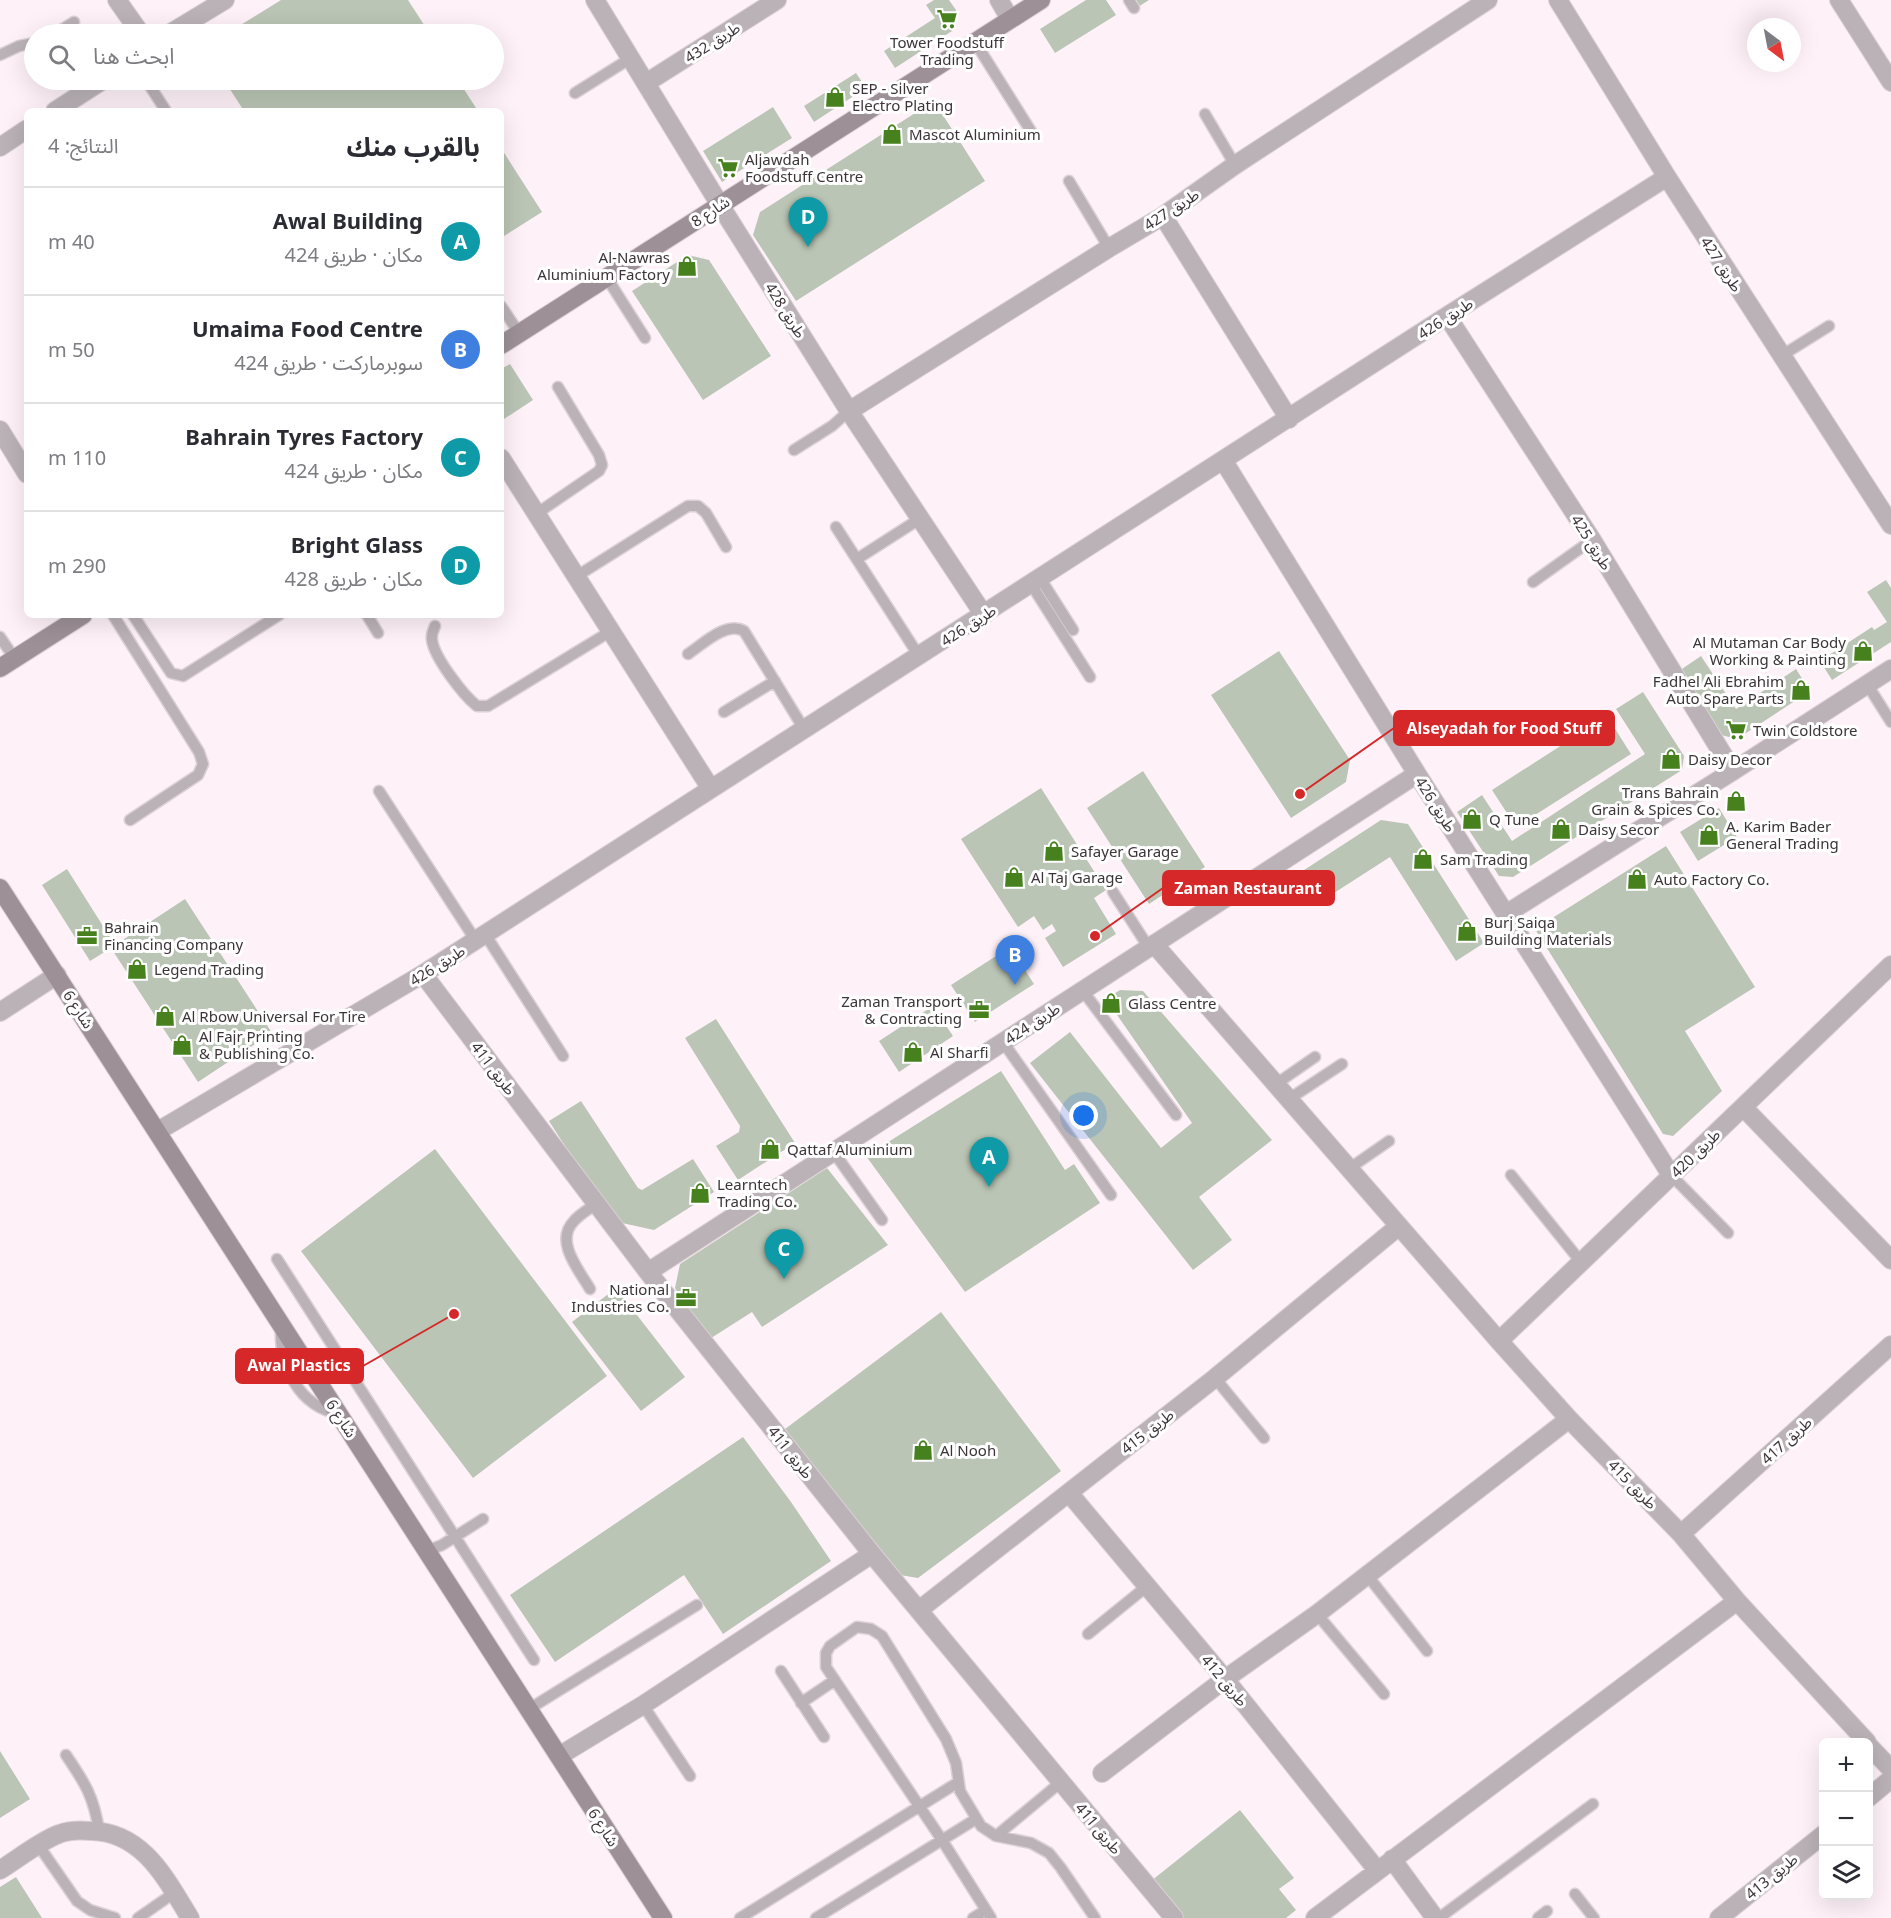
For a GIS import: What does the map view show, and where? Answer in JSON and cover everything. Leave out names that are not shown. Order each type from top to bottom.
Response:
[{"type":"street","points":[[117,0],[134,24]]},
{"type":"street","points":[[185,24],[225,0]]},
{"type":"street","name":"طريق 428","points":[[595,0],[849,411],[984,615]]},
{"type":"street","name":"طريق 432","points":[[646,83],[777,0]]},
{"type":"street","points":[[999,0],[1010,19]]},
{"type":"street","name":"شارع 8","points":[[504,343],[1041,0]]},
{"type":"street","name":"طريق 427","points":[[849,411],[1108,248],[1163,216],[1235,165],[1488,0]]},
{"type":"street","name":"طريق 427","points":[[1558,0],[1667,177],[1891,525]]},
{"type":"street","points":[[1839,0],[1891,82]]},
{"type":"street","points":[[60,108],[88,90]]},
{"type":"street","points":[[0,147],[24,131]]},
{"type":"street","name":"طريق 426","points":[[158,1131],[423,974],[1667,177]]},
{"type":"street","points":[[1163,216],[1289,419]]},
{"type":"street","name":"طريق 425","points":[[1447,316],[1592,540],[1733,771]]},
{"type":"street","points":[[0,430],[24,469]]},
{"type":"street","name":"طريق 426","points":[[1223,460],[1417,774],[1671,1175]]},
{"type":"street","points":[[504,463],[711,789]]},
{"type":"street","points":[[7,664],[78,618]]},
{"type":"street","points":[[1506,914],[1891,669]]},
{"type":"street","name":"طريق 424","points":[[648,1272],[1417,774]]},
{"type":"street","name":"شارع 6","points":[[0,888],[428,1551],[660,1917]]},
{"type":"street","name":"طريق 415","points":[[1152,946],[1350,1168],[1498,1341],[1569,1419],[1681,1534],[1737,1601],[1863,1738]]},
{"type":"street","name":"طريق 411","points":[[423,974],[648,1272],[872,1554],[1174,1918]]},
{"type":"street","points":[[0,1012],[57,975]]},
{"type":"street","name":"طريق 420","points":[[1498,1341],[1743,1107],[1887,977]]},
{"type":"street","points":[[1743,1107],[1891,1260]]},
{"type":"street","name":"طريق 415","points":[[919,1610],[1215,1378],[1399,1226]]},
{"type":"street","name":"طريق 417","points":[[1681,1534],[1891,1345]]},
{"type":"street","points":[[1102,1773],[1225,1679],[1317,1614],[1569,1419]]},
{"type":"street","name":"طريق 412","points":[[1069,1493],[1225,1679],[1377,1870]]},
{"type":"street","points":[[559,1756],[642,1705],[872,1554]]},
{"type":"street","points":[[1315,1918],[1737,1601]]},
{"type":"street","name":"طريق 415","points":[[1873,1749],[1891,1769]]},
{"type":"street","points":[[1873,1794],[1891,1779]]},
{"type":"street","points":[[0,1870],[60,1834],[99,1831],[124,1838],[135,1845],[159,1869],[190,1918]]},
{"type":"street","name":"طريق 413","points":[[1719,1918],[1819,1838]]},
{"type":"street","points":[[1392,1858],[1437,1918]]},
{"type":"lane","points":[[975,42],[1034,136]]},
{"type":"lane","points":[[0,55],[24,45]]},
{"type":"lane","points":[[574,93],[631,58]]},
{"type":"lane","points":[[152,90],[164,108]]},
{"type":"lane","points":[[1205,114],[1235,165]]},
{"type":"lane","points":[[1069,181],[1108,248]]},
{"type":"lane","points":[[607,278],[645,338]]},
{"type":"lane","points":[[504,310],[519,333]]},
{"type":"lane","points":[[1781,356],[1829,326]]},
{"type":"lane","points":[[536,514],[599,471],[602,465],[599,456],[558,387]]},
{"type":"lane","points":[[794,450],[832,426],[849,411]]},
{"type":"lane","points":[[577,576],[688,506],[698,506],[706,513],[726,547]]},
{"type":"lane","points":[[857,559],[921,518]]},
{"type":"lane","points":[[836,527],[919,656]]},
{"type":"lane","points":[[1533,582],[1592,540]]},
{"type":"lane","points":[[1036,581],[1073,630]]},
{"type":"lane","points":[[1036,581],[1090,678]]},
{"type":"lane","points":[[115,618],[199,752],[203,764],[198,775],[130,820]]},
{"type":"lane","points":[[135,618],[171,673],[183,676],[274,618]]},
{"type":"lane","points":[[369,618],[378,633]]},
{"type":"lane","points":[[435,626],[432,637],[435,649],[460,690],[477,706],[488,706],[611,631]]},
{"type":"lane","points":[[688,654],[725,630],[739,628],[749,636],[804,729]]},
{"type":"lane","points":[[0,637],[7,664]]},
{"type":"lane","points":[[724,712],[776,681]]},
{"type":"lane","points":[[1867,684],[1891,722]]},
{"type":"lane","points":[[379,790],[563,1056]]},
{"type":"lane","points":[[1113,892],[1152,946]]},
{"type":"lane","points":[[1083,991],[1176,1115]]},
{"type":"lane","points":[[1003,1042],[1112,1195]]},
{"type":"lane","points":[[1276,1084],[1315,1057]]},
{"type":"lane","points":[[1289,1099],[1342,1064]]},
{"type":"lane","points":[[1350,1168],[1389,1141]]},
{"type":"lane","points":[[832,1151],[882,1220]]},
{"type":"lane","points":[[1511,1175],[1581,1262]]},
{"type":"lane","points":[[1671,1175],[1728,1233]]},
{"type":"lane","points":[[590,1289],[568,1252],[566,1238],[570,1225],[596,1204]]},
{"type":"lane","points":[[277,1258],[534,1660]]},
{"type":"lane","points":[[1215,1378],[1264,1438]]},
{"type":"lane","points":[[428,1551],[483,1519]]},
{"type":"lane","points":[[1367,1575],[1427,1651]]},
{"type":"lane","points":[[1088,1634],[1146,1587]]},
{"type":"lane","points":[[529,1709],[697,1605]]},
{"type":"lane","points":[[1317,1614],[1384,1694]]},
{"type":"lane","points":[[973,1918],[989,1914],[826,1667],[825,1660],[830,1646],[858,1628],[872,1629],[886,1642],[946,1740],[956,1763],[957,1783],[960,1791],[976,1819],[987,1831],[996,1836],[1031,1843],[1049,1853],[1095,1918]]},
{"type":"lane","points":[[781,1671],[824,1737]]},
{"type":"lane","points":[[801,1703],[835,1680]]},
{"type":"lane","points":[[642,1705],[690,1776]]},
{"type":"lane","points":[[66,1755],[89,1790],[97,1813],[99,1831]]},
{"type":"lane","points":[[996,1836],[1061,1782]]},
{"type":"lane","points":[[740,1918],[757,1914],[957,1783]]},
{"type":"lane","points":[[1437,1918],[1593,1804]]},
{"type":"lane","points":[[816,1918],[976,1819]]},
{"type":"lane","points":[[39,1846],[77,1901],[90,1910],[115,1918]]},
{"type":"lane","points":[[138,1918],[174,1893]]},
{"type":"lane","points":[[1575,1894],[1594,1918]]},
{"type":"building","points":[[281,0],[408,0],[424,24],[242,24]]},
{"type":"building","points":[[934,0],[949,0],[956,10],[952,31],[895,68],[884,51],[935,18],[926,5]]},
{"type":"building","points":[[1086,0],[1106,0],[1116,15],[1055,53],[1040,29]]},
{"type":"building","points":[[1134,0],[1149,0],[1138,7]]},
{"type":"building","name":"SEP - Silver Electro Plating","points":[[856,73],[866,88],[814,122],[804,106]]},
{"type":"building","points":[[230,90],[464,90],[476,108],[242,108]]},
{"type":"building","points":[[934,101],[985,181],[796,301],[753,235],[760,212]]},
{"type":"building","points":[[773,107],[792,138],[722,182],[703,151]]},
{"type":"building","points":[[504,153],[542,212],[504,236]]},
{"type":"building","points":[[688,255],[709,260],[771,356],[703,400],[632,291]]},
{"type":"building","points":[[510,364],[533,400],[504,419],[504,367]]},
{"type":"building","points":[[1886,580],[1891,588],[1891,642],[1832,680],[1820,661],[1872,627],[1874,630],[1887,622],[1867,592]]},
{"type":"building","points":[[1279,651],[1350,760],[1346,782],[1291,818],[1211,695]]},
{"type":"building","points":[[1701,656],[1736,709],[1796,669],[1810,691],[1737,739],[1721,735],[1679,671]]},
{"type":"building","points":[[1643,692],[1684,756],[1682,770],[1513,877],[1499,876],[1457,812],[1482,795],[1512,841],[1645,754],[1616,709]]},
{"type":"building","points":[[1607,716],[1631,754],[1516,827],[1492,790]]},
{"type":"building","points":[[1143,771],[1205,867],[1149,904],[1087,808]]},
{"type":"building","points":[[1041,788],[1106,890],[1094,898],[1116,934],[1063,967],[1045,938],[1056,931],[1052,924],[1043,930],[1034,916],[1018,927],[961,839]]},
{"type":"building","name":"A. Karim Bader General Trading","points":[[1719,808],[1737,837],[1698,861],[1680,832]]},
{"type":"building","points":[[1381,820],[1408,824],[1484,943],[1456,961],[1390,857],[1320,902],[1301,872]]},
{"type":"building","points":[[1666,846],[1755,987],[1685,1031],[1722,1091],[1673,1136],[1663,1134],[1535,929]]},
{"type":"building","points":[[67,869],[115,945],[185,899],[272,1033],[198,1082],[111,948],[90,961],[42,885]]},
{"type":"building","points":[[1010,947],[1034,984],[975,1022],[951,985]]},
{"type":"building","points":[[1120,990],[1143,991],[1272,1140],[1199,1197],[1232,1240],[1193,1270],[1030,1063],[1070,1032],[1161,1148],[1192,1123],[1106,999]]},
{"type":"building","points":[[933,1006],[953,1036],[899,1072],[879,1041]]},
{"type":"building","points":[[716,1019],[795,1143],[738,1180],[716,1146],[739,1132],[740,1126],[685,1038]]},
{"type":"building","points":[[1001,1071],[1065,1170],[1074,1164],[1100,1203],[965,1292],[866,1156]]},
{"type":"building","points":[[581,1101],[638,1188],[642,1190],[693,1159],[714,1192],[654,1230],[613,1221],[549,1121]]},
{"type":"building","points":[[435,1149],[607,1376],[473,1478],[301,1251]]},
{"type":"building","points":[[827,1168],[888,1245],[762,1327],[752,1312],[708,1340],[675,1288],[680,1264]]},
{"type":"building","points":[[616,1288],[685,1377],[641,1411],[572,1322]]},
{"type":"building","name":"Al Nooh","points":[[941,1312],[1061,1471],[918,1578],[894,1574],[785,1429]]},
{"type":"building","points":[[743,1437],[831,1561],[723,1634],[684,1575],[555,1662],[510,1595]]},
{"type":"building","points":[[0,1751],[30,1799],[0,1818]]},
{"type":"building","points":[[1240,1810],[1294,1878],[1279,1889],[1296,1910],[1286,1918],[1181,1918],[1151,1881]]},
{"type":"building","points":[[16,1877],[42,1918],[0,1918],[0,1887]]},
{"type":"place","name":"Tower Foodstuff Trading","points":[[947,19]]},
{"type":"place","name":"SEP - Silver Electro Plating","points":[[835,97]]},
{"type":"place","name":"Mascot Aluminium","points":[[892,134]]},
{"type":"place","name":"Aljawdah Foodstuff Centre","points":[[728,168]]},
{"type":"place","name":"Bright Glass","points":[[808,247]]},
{"type":"place","name":"Al-Nawras Aluminium Factory","points":[[687,266]]},
{"type":"place","name":"Al Mutaman Car Body Working & Painting","points":[[1863,651]]},
{"type":"place","name":"Fadhel Ali Ebrahim Auto Spare Parts","points":[[1801,690]]},
{"type":"place","name":"Twin Coldstore","points":[[1736,730]]},
{"type":"place","name":"Daisy Decor","points":[[1671,759]]},
{"type":"place","name":"Alseyadah for Food Stuff","points":[[1300,794]]},
{"type":"place","name":"Trans Bahrain Grain & Spices Co.","points":[[1736,801]]},
{"type":"place","name":"Q Tune","points":[[1472,819]]},
{"type":"place","name":"Daisy Secor","points":[[1561,829]]},
{"type":"place","name":"A. Karim Bader General Trading","points":[[1709,835]]},
{"type":"place","name":"Safayer Garage","points":[[1054,851]]},
{"type":"place","name":"Sam Trading","points":[[1423,859]]},
{"type":"place","name":"Al Taj Garage","points":[[1014,877]]},
{"type":"place","name":"Auto Factory Co.","points":[[1637,879]]},
{"type":"place","name":"Burj Saiqa Building Materials","points":[[1467,931]]},
{"type":"place","name":"Bahrain Financing Company","points":[[87,936]]},
{"type":"place","name":"Zaman Restaurant","points":[[1095,936]]},
{"type":"place","name":"Legend Trading","points":[[137,969]]},
{"type":"place","name":"Umaima Food Centre","points":[[1015,985]]},
{"type":"place","name":"Glass Centre","points":[[1111,1003]]},
{"type":"place","name":"Zaman Transport & Contracting","points":[[979,1010]]},
{"type":"place","name":"Al Rbow Universal For Tire","points":[[165,1016]]},
{"type":"place","name":"Al Fajr Printing & Publishing Co.","points":[[182,1045]]},
{"type":"place","name":"Al Sharfi","points":[[913,1052]]},
{"type":"place","name":"Qattaf Aluminium","points":[[770,1149]]},
{"type":"place","name":"Awal Building","points":[[989,1187]]},
{"type":"place","name":"Learntech Trading Co.","points":[[700,1193]]},
{"type":"place","name":"Bahrain Tyres Factory","points":[[784,1279]]},
{"type":"place","name":"National Industries Co.","points":[[686,1298]]},
{"type":"place","name":"Awal Plastics","points":[[454,1314]]},
{"type":"place","name":"Al Nooh","points":[[923,1450]]}]
